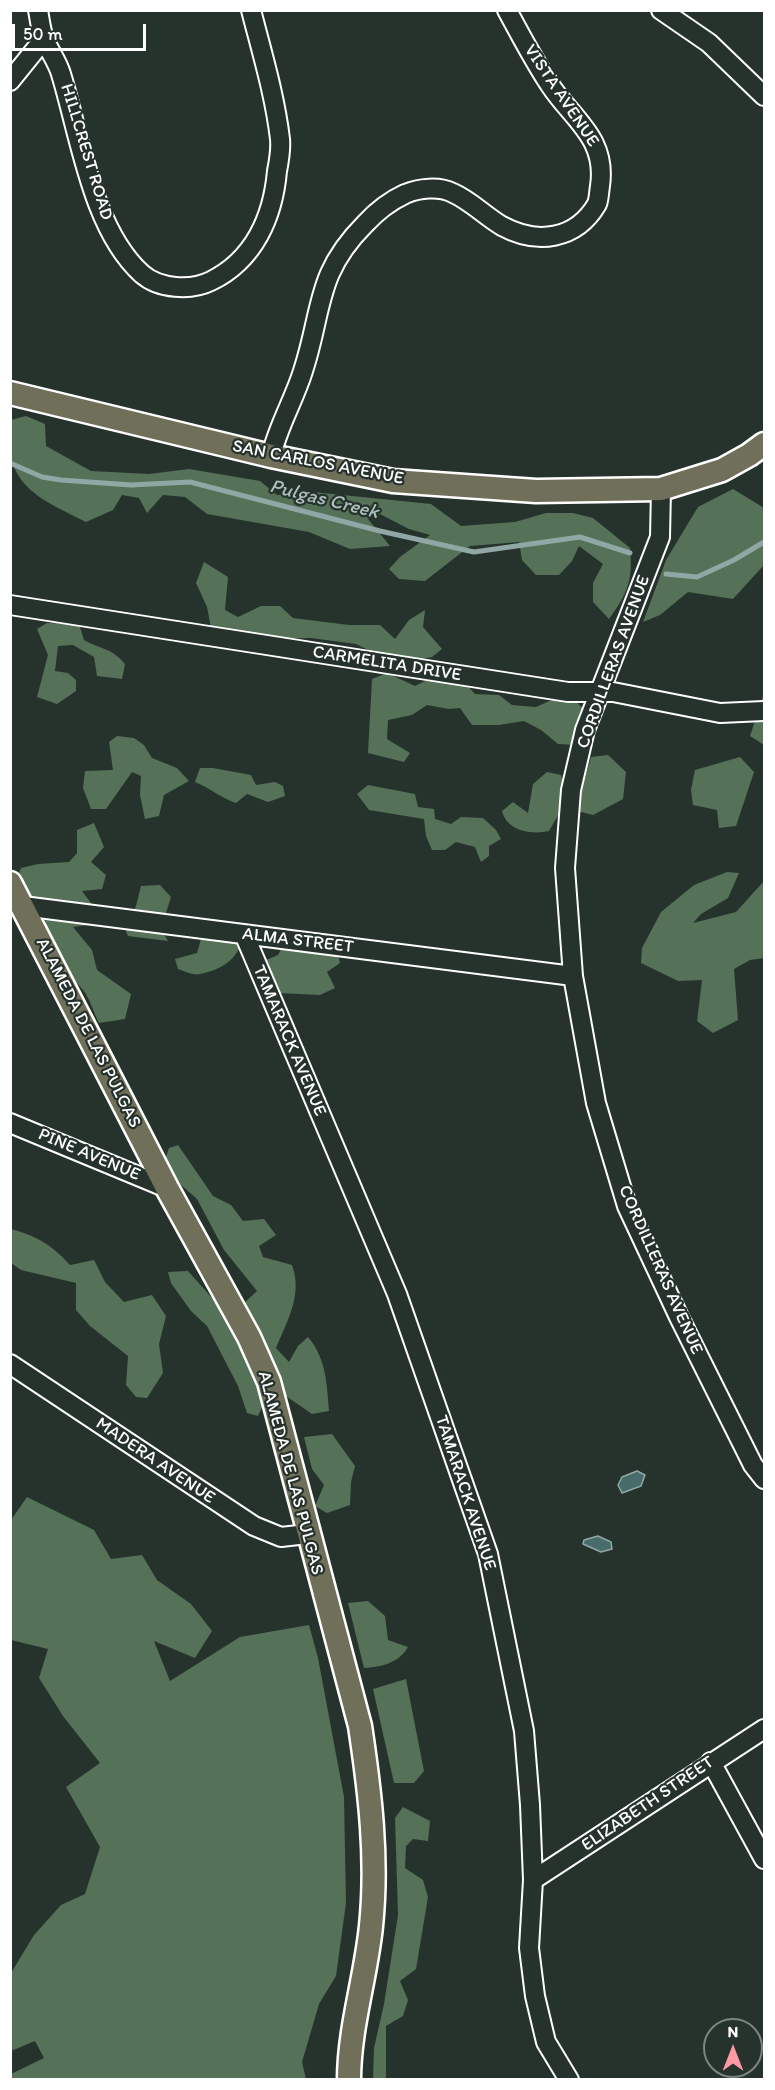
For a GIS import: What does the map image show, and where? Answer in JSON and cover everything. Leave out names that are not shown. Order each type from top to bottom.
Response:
[{"type":"main road","name":"SAN CARLOS AVENUE","points":[[10,393],[271,456],[393,481],[536,491],[661,489],[722,470],[749,456],[765,444]]},
{"type":"main road","name":"ALAMEDA DE LAS PULGAS","points":[[10,884],[167,1188],[249,1337],[268,1382],[360,1726],[373,1823],[371,1926],[355,2022],[349,2079]]},
{"type":"street","name":"HILLCREST ROAD","points":[[38,10],[44,39],[60,71],[93,188],[120,248],[143,276],[172,288],[203,285],[229,272],[251,250],[268,219],[277,180],[280,142],[274,102],[251,10]]},
{"type":"street","name":"VISTA AVENUE","points":[[271,456],[275,438],[303,371],[325,280],[347,242],[376,212],[405,194],[428,188],[453,192],[504,226],[531,236],[555,237],[578,225],[597,203],[601,178],[599,151],[586,129],[552,88],[507,10]]},
{"type":"street","points":[[661,10],[709,44],[765,96]]},
{"type":"street","points":[[10,81],[44,39]]},
{"type":"street","name":"CORDILLERAS AVENUE","points":[[661,489],[660,537],[585,730],[571,790],[566,868],[573,976],[596,1103],[627,1206],[694,1349],[753,1465],[765,1479]]},
{"type":"street","name":"CARMELITA DRIVE","points":[[10,605],[568,692],[613,692],[720,712],[765,711]]},
{"type":"street","name":"ALMA STREET","points":[[23,906],[573,976]]},
{"type":"street","name":"TAMARACK AVENUE","points":[[244,934],[397,1294],[488,1554],[524,1731],[533,1880],[529,1948],[535,1996],[546,2042],[569,2079]]},
{"type":"street","name":"PINE AVENUE","points":[[10,1123],[167,1188]]},
{"type":"street","name":"MADERA AVENUE","points":[[10,1364],[254,1526],[281,1537],[307,1534]]},
{"type":"street","name":"ELIZABETH STREET","points":[[533,1880],[765,1729]]},
{"type":"street","points":[[711,1762],[765,1859]]},
{"type":"green space","points":[[26,416],[45,424],[46,446],[91,471],[149,474],[189,469],[260,481],[277,495],[313,492],[431,504],[461,526],[515,522],[546,513],[573,513],[593,518],[630,548],[631,569],[628,586],[609,619],[593,602],[593,583],[603,564],[579,546],[572,561],[559,575],[536,575],[522,560],[519,542],[470,546],[425,581],[399,579],[389,569],[400,557],[430,535],[409,529],[380,514],[368,519],[390,546],[350,549],[309,532],[207,514],[185,497],[163,495],[147,513],[139,498],[122,495],[113,510],[86,522],[40,497],[30,489],[15,470],[10,448],[11,420]]},
{"type":"green space","points":[[733,489],[764,508],[764,565],[733,599],[688,592],[660,615],[643,622],[666,560],[698,507]]},
{"type":"green space","points":[[204,562],[228,577],[225,610],[238,617],[261,606],[280,606],[293,618],[349,625],[380,625],[395,639],[409,620],[425,610],[423,627],[442,649],[432,657],[411,661],[372,652],[356,644],[311,638],[265,639],[211,628],[207,607],[196,583]]},
{"type":"green space","points":[[47,623],[79,624],[84,640],[111,652],[125,664],[122,679],[97,676],[94,657],[73,645],[58,646],[55,671],[68,673],[76,680],[76,691],[57,704],[37,697],[48,655],[37,629]]},
{"type":"green space","points":[[451,668],[475,694],[499,695],[512,705],[536,707],[554,699],[575,701],[585,710],[576,745],[558,744],[541,730],[524,721],[499,725],[472,725],[460,708],[449,709],[427,705],[412,715],[388,720],[387,739],[410,753],[404,762],[368,753],[372,679],[387,673],[415,686]]},
{"type":"green space","points":[[764,693],[764,745],[750,736]]},
{"type":"green space","points":[[117,736],[134,738],[144,745],[152,758],[177,768],[189,781],[164,795],[159,816],[145,819],[140,795],[141,776],[132,772],[106,809],[91,809],[83,788],[85,771],[113,770],[109,742]]},
{"type":"green space","points":[[608,755],[626,772],[623,799],[593,815],[581,812],[557,817],[549,831],[521,830],[505,818],[502,811],[513,802],[528,813],[533,784],[547,772],[561,775],[566,789],[582,788],[591,757]]},
{"type":"green space","points":[[740,757],[754,772],[736,826],[719,828],[717,810],[693,805],[691,790],[695,770]]},
{"type":"green space","points":[[200,768],[251,775],[256,785],[275,782],[283,786],[285,796],[268,802],[247,794],[236,803],[195,782]]},
{"type":"green space","points":[[368,785],[415,794],[418,807],[434,809],[435,819],[451,824],[461,817],[483,818],[496,830],[501,839],[489,846],[489,856],[481,862],[475,847],[456,842],[445,850],[432,850],[426,836],[424,819],[369,810],[357,794]]},
{"type":"green space","points":[[94,823],[104,847],[91,862],[106,875],[102,889],[82,891],[94,907],[88,925],[73,927],[92,950],[97,970],[131,994],[125,1019],[99,1023],[85,994],[52,950],[46,928],[46,900],[23,896],[17,878],[21,868],[38,864],[69,862],[77,853],[77,830]]},
{"type":"green space","points":[[727,872],[739,873],[728,898],[701,914],[693,923],[736,912],[764,881],[764,958],[750,960],[734,969],[738,1020],[713,1033],[697,1021],[702,980],[678,981],[641,963],[642,948],[661,912],[694,885]]},
{"type":"green space","points":[[160,885],[171,897],[161,929],[168,941],[128,936],[125,929],[136,906],[141,886]]},
{"type":"green space","points":[[214,927],[227,927],[240,945],[234,956],[219,968],[206,973],[195,974],[178,969],[175,959],[197,953],[201,939]]},
{"type":"green space","points":[[285,942],[338,955],[340,963],[327,972],[335,988],[320,995],[278,993],[261,962],[278,955]]},
{"type":"green space","points":[[178,1145],[213,1196],[231,1205],[243,1221],[264,1219],[276,1235],[259,1246],[263,1257],[292,1265],[296,1287],[289,1318],[276,1348],[289,1362],[298,1346],[308,1337],[322,1363],[329,1411],[312,1414],[283,1394],[264,1403],[258,1416],[247,1413],[238,1386],[207,1326],[191,1311],[171,1283],[168,1272],[188,1271],[229,1317],[257,1291],[224,1250],[197,1199],[180,1184],[166,1157],[169,1148]]},
{"type":"green space","points":[[11,1229],[43,1242],[70,1265],[94,1260],[105,1282],[124,1302],[152,1295],[166,1316],[159,1344],[163,1373],[147,1398],[136,1397],[126,1385],[128,1356],[90,1326],[76,1310],[76,1283],[21,1270],[11,1263]]},
{"type":"green space","points":[[332,1434],[355,1466],[351,1482],[350,1505],[327,1513],[315,1506],[324,1485],[312,1469],[304,1437]]},
{"type":"green space","points":[[27,1497],[94,1530],[111,1559],[142,1555],[157,1580],[191,1604],[212,1631],[195,1658],[154,1641],[170,1681],[240,1637],[309,1625],[318,1658],[344,1797],[346,1903],[336,1976],[319,2004],[302,2062],[306,2079],[11,2079],[11,2074],[44,2058],[35,2041],[11,2051],[11,1973],[34,1935],[61,1905],[85,1894],[100,1847],[66,1787],[100,1763],[63,1716],[39,1678],[48,1649],[11,1640],[11,1520]]},
{"type":"green space","points":[[368,1601],[385,1616],[388,1640],[408,1647],[400,1657],[389,1663],[364,1668],[348,1603]]},
{"type":"green space","points":[[406,1679],[424,1771],[414,1783],[394,1783],[373,1689]]},
{"type":"green space","points":[[403,1807],[430,1821],[428,1841],[413,1839],[406,1846],[405,1868],[423,1880],[428,1897],[416,1969],[400,1981],[408,2000],[403,2016],[386,2026],[386,2078],[373,2078],[374,2048],[384,2004],[398,1915],[395,1818]]},
{"type":"water","points":[[637,1471],[645,1475],[641,1486],[622,1493],[618,1485],[622,1477]]},
{"type":"water","points":[[598,1536],[611,1542],[612,1549],[601,1552],[583,1544],[584,1540]]},
{"type":"waterway","name":"Pulgas Creek","points":[[10,463],[42,477],[61,480],[131,485],[190,482],[380,531],[474,552],[580,537],[630,553]]},
{"type":"waterway","name":"Pulgas Creek","points":[[666,574],[697,577],[734,560],[764,542]]}]
